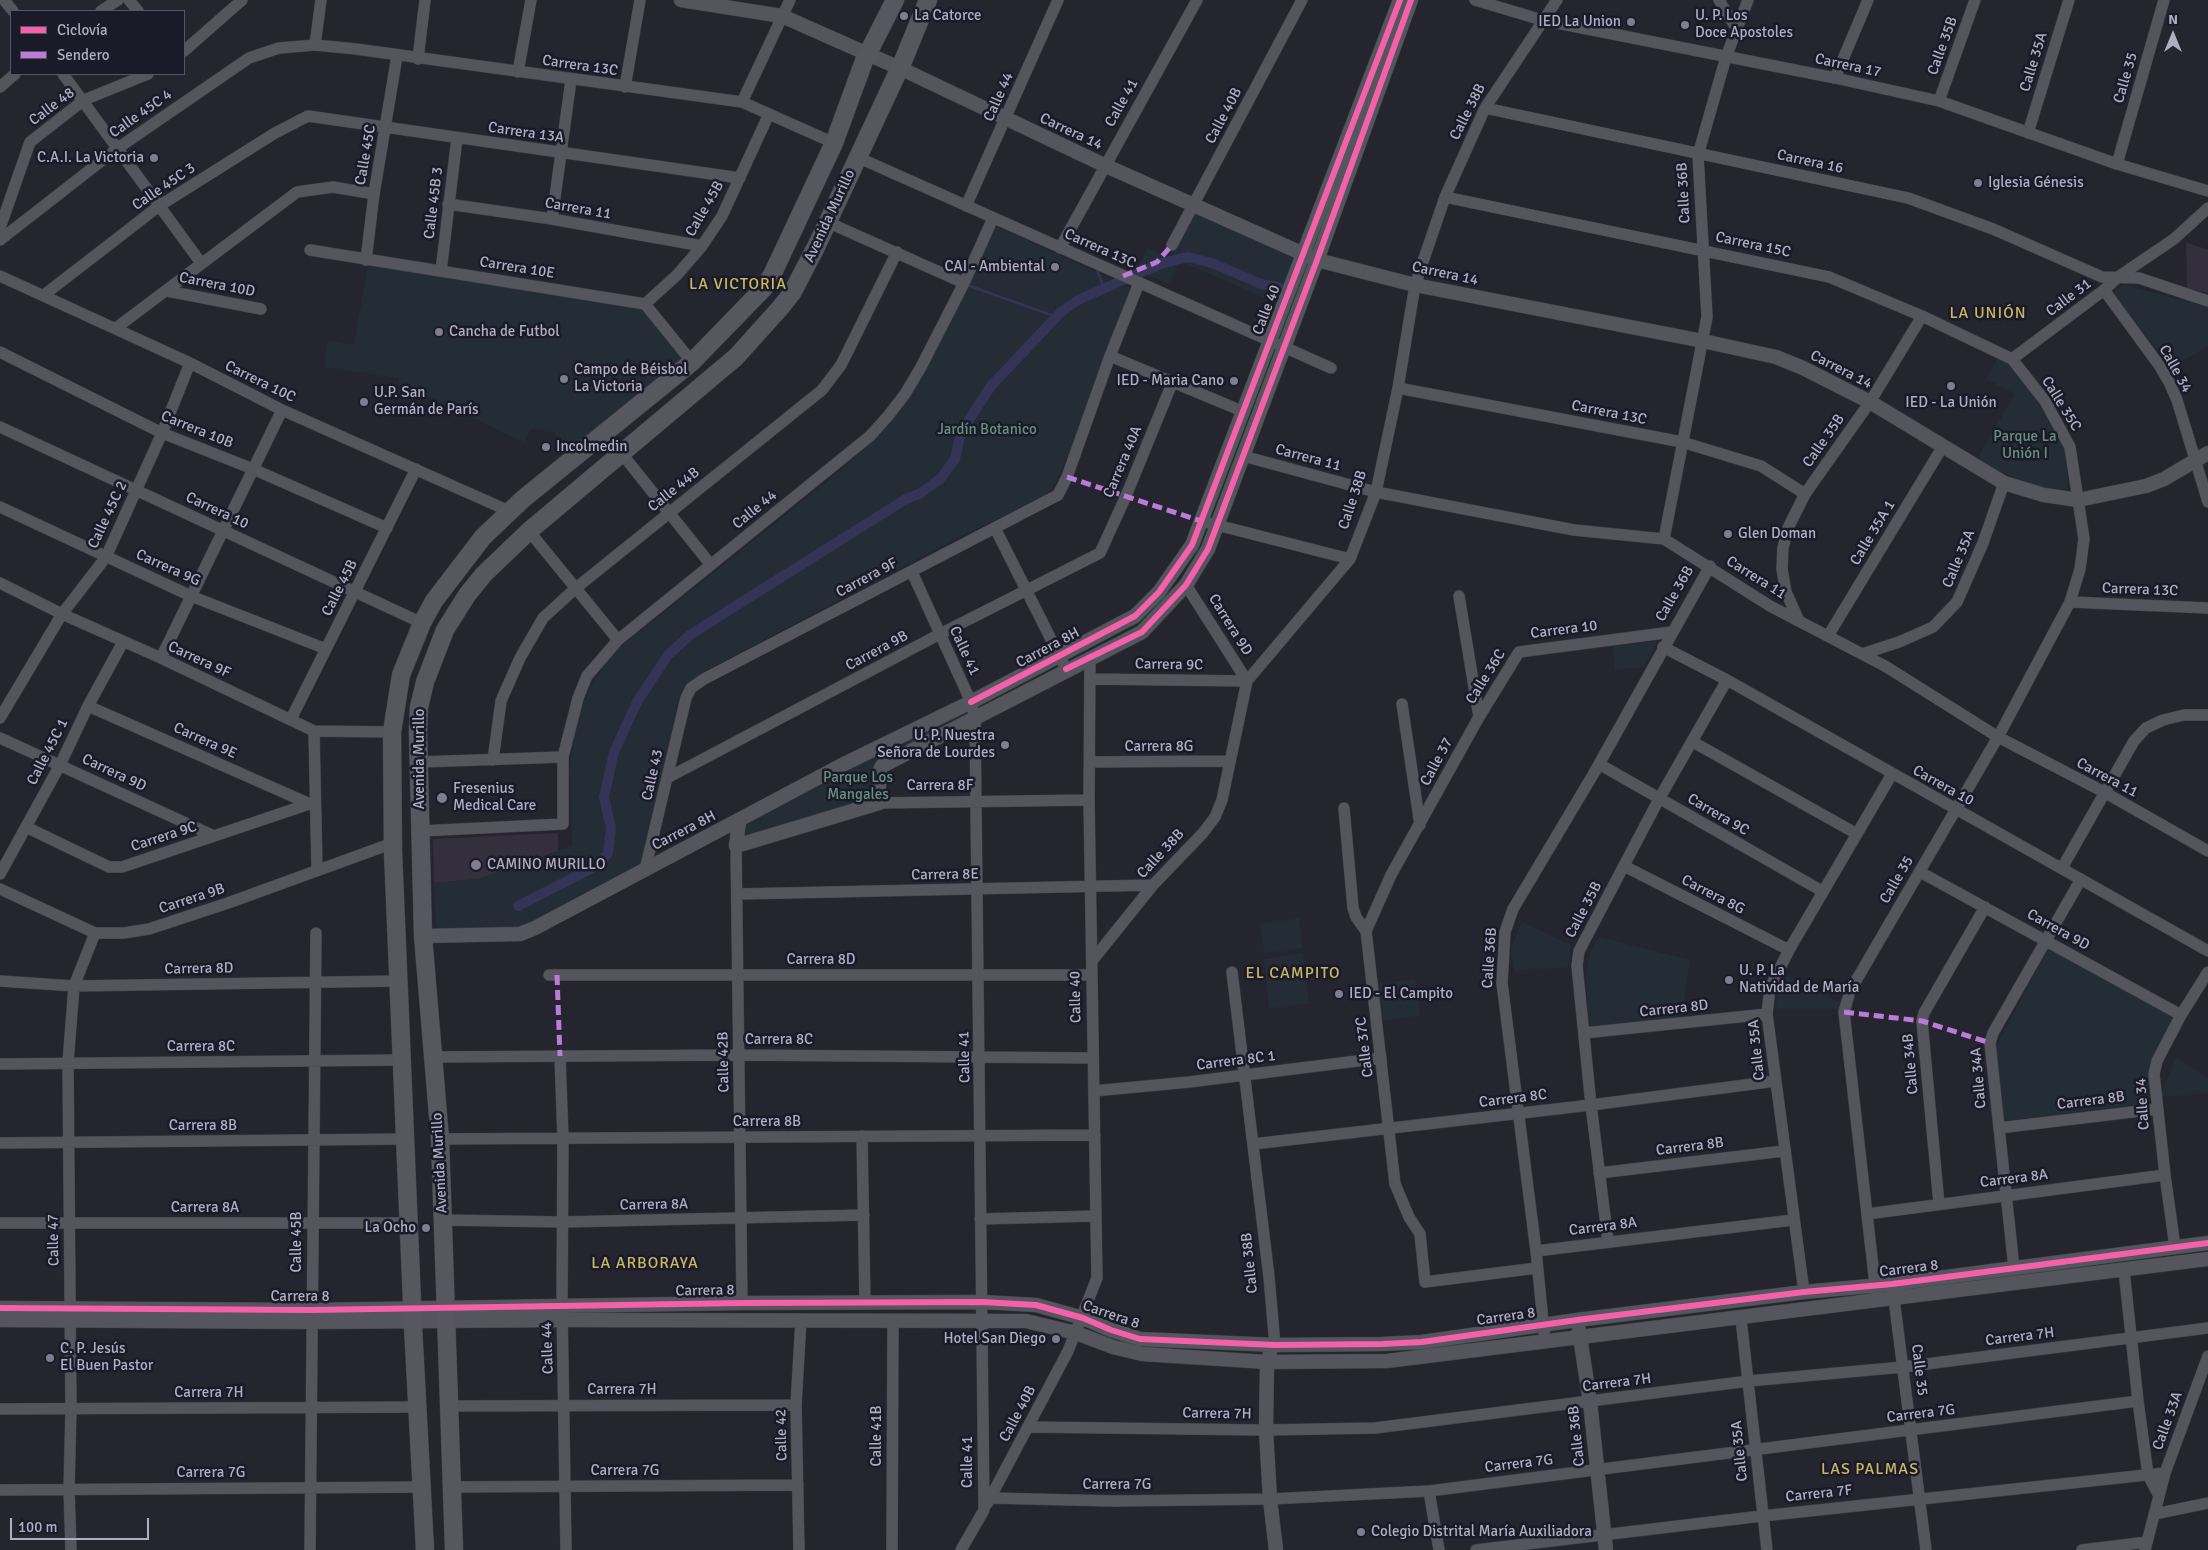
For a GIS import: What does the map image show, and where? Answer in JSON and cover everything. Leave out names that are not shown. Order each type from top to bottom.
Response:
[{"type":"main road","name":"Avenida Murillo","points":[[425,1550],[412,1314],[393,843],[392,732],[401,675],[422,623],[434,601],[464,560],[509,511],[692,362],[763,289],[772,275],[834,143],[868,54],[895,0]]},
{"type":"main road","name":"Avenida Murillo","points":[[454,1550],[440,1138],[423,936],[419,707],[425,682],[445,630],[467,595],[484,574],[529,531],[736,357],[772,319],[801,276],[899,68],[928,0]]},
{"type":"street","points":[[4,0],[12,10]]},
{"type":"street","points":[[103,10],[118,0]]},
{"type":"street","points":[[129,0],[137,10]]},
{"type":"street","points":[[185,51],[242,0]]},
{"type":"street","points":[[315,45],[321,0]]},
{"type":"street","points":[[418,59],[425,0]]},
{"type":"street","points":[[518,72],[531,0]]},
{"type":"street","points":[[625,87],[640,0]]},
{"type":"street","name":"Carrera 14","points":[[681,0],[782,16],[899,68],[1104,165],[1302,255],[1317,260],[1415,285],[1776,357],[1803,368],[1870,402],[2004,483],[2044,495],[2078,500],[2146,486],[2164,479],[2202,456]]},
{"type":"street","points":[[742,102],[790,0]]},
{"type":"street","name":"Calle 44","points":[[966,206],[1058,0]]},
{"type":"street","name":"Calle 41","points":[[1060,248],[1104,165],[1197,0]]},
{"type":"street","name":"Calle 40B","points":[[1172,245],[1302,0]]},
{"type":"street","name":"Calle 40","points":[[1135,616],[1159,592],[1192,545],[1400,0]]},
{"type":"street","name":"Calle 40","points":[[1142,632],[1186,585],[1208,549],[1317,260],[1411,0]]},
{"type":"street","name":"Carrera 17","points":[[1474,0],[1542,20],[1835,78],[1939,101],[2117,164],[2208,192]]},
{"type":"street","name":"Calle 38B","points":[[1092,960],[1153,886],[1203,833],[1215,817],[1222,800],[1248,681],[1350,558],[1376,492],[1398,388],[1415,285],[1445,197],[1486,108],[1542,20],[1557,0]]},
{"type":"street","points":[[1719,0],[1736,28]]},
{"type":"street","name":"Calle 36B","points":[[1664,539],[1707,317],[1698,155],[1726,57],[1748,0]]},
{"type":"street","points":[[1835,78],[1868,0]]},
{"type":"street","name":"Calle 35B","points":[[1939,101],[1975,0]]},
{"type":"street","name":"Calle 35A","points":[[2028,133],[2069,0]]},
{"type":"street","name":"Calle 35","points":[[2117,164],[2164,0]]},
{"type":"street","name":"Carrera 13C","points":[[315,45],[742,102],[834,143]]},
{"type":"street","name":"Calle 45C 4","points":[[0,240],[118,148],[250,58],[279,48],[315,45]]},
{"type":"street","name":"Calle 45C","points":[[366,260],[374,194],[397,56]]},
{"type":"street","points":[[0,87],[14,75]]},
{"type":"street","points":[[64,75],[202,263]]},
{"type":"street","name":"Calle 48","points":[[0,228],[30,142],[84,100],[146,75]]},
{"type":"street","points":[[552,219],[559,154],[571,80]]},
{"type":"street","name":"Carrera 16","points":[[1486,108],[1698,155],[1908,198],[1993,229],[2096,275],[2108,278],[2118,276]]},
{"type":"street","name":"Calle 45B","points":[[645,304],[677,276],[702,246],[722,216],[769,114]]},
{"type":"street","name":"Carrera 13A","points":[[308,116],[559,154],[740,178]]},
{"type":"street","name":"Calle 45C 3","points":[[44,295],[159,206],[276,133],[308,116]]},
{"type":"street","name":"Calle 45B 3","points":[[441,271],[457,138]]},
{"type":"street","name":"Carrera 13C","points":[[857,157],[1331,368]]},
{"type":"street","points":[[116,328],[297,192],[332,188],[374,194]]},
{"type":"street","name":"Carrera 15C","points":[[1445,197],[1829,276],[1922,316],[2012,359]]},
{"type":"street","name":"Carrera 11","points":[[448,204],[552,219],[702,246]]},
{"type":"street","name":"Calle 31","points":[[2012,359],[2104,290],[2118,276],[2174,239],[2208,208]]},
{"type":"street","name":"Calle 44","points":[[420,831],[563,824],[563,757],[578,698],[587,676],[618,640],[870,436],[888,416],[905,394],[921,367],[964,283],[993,218]]},
{"type":"street","points":[[827,222],[964,283]]},
{"type":"street","name":"Carrera 10E","points":[[310,250],[645,304]]},
{"type":"street","name":"Calle 44B","points":[[493,760],[501,701],[520,658],[543,618],[576,588],[822,390],[841,365],[897,252]]},
{"type":"street","name":"Carrera 10C","points":[[0,276],[190,363],[282,410],[509,511]]},
{"type":"street","points":[[2118,276],[2145,280],[2208,301]]},
{"type":"street","points":[[1133,280],[1110,356],[1242,411]]},
{"type":"street","name":"Calle 34","points":[[2104,290],[2159,365],[2169,382],[2202,456],[2208,502]]},
{"type":"street","name":"Carrera 10D","points":[[167,291],[261,309]]},
{"type":"street","points":[[645,304],[692,362]]},
{"type":"street","name":"Calle 35B","points":[[1800,621],[1786,592],[1782,557],[1784,538],[1805,494],[1870,402],[1922,316]]},
{"type":"street","name":"Carrera 10B","points":[[0,352],[162,433],[253,469],[387,528]]},
{"type":"street","name":"Carrera 9F","points":[[691,688],[704,679],[1058,495],[1067,477],[1110,356]]},
{"type":"street","name":"Calle 35C","points":[[2012,359],[2045,401],[2067,440],[2072,454],[2078,500]]},
{"type":"street","name":"Calle 45C 2","points":[[0,718],[62,614],[106,557],[162,433],[190,363]]},
{"type":"street","name":"Carrera 40A","points":[[1100,553],[1126,496],[1173,381]]},
{"type":"street","name":"Carrera 13C","points":[[1398,388],[1682,442],[1761,466],[1805,494]]},
{"type":"street","points":[[161,658],[282,410]]},
{"type":"street","name":"Carrera 10","points":[[0,427],[422,623]]},
{"type":"street","name":"Calle 35A 1","points":[[1828,636],[1943,446]]},
{"type":"street","points":[[622,454],[711,565]]},
{"type":"street","name":"Carrera 11","points":[[1243,456],[1376,492],[1574,530],[1664,539],[1710,566],[1770,606],[1885,666],[1998,737],[2104,792],[2208,851]]},
{"type":"street","name":"Calle 45B","points":[[292,720],[416,469]]},
{"type":"street","name":"Calle 35A","points":[[1862,654],[1894,644],[1933,627],[1957,602],[1983,543],[2004,483]]},
{"type":"street","name":"Calle 35","points":[[1877,1301],[1844,1012],[1850,991],[1998,737],[2070,602],[2080,569],[2084,539],[2078,500]]},
{"type":"street","name":"Carrera 9G","points":[[0,507],[191,596],[326,649]]},
{"type":"street","points":[[1201,521],[1350,558]]},
{"type":"street","points":[[995,528],[1063,663]]},
{"type":"street","points":[[529,531],[618,640]]},
{"type":"street","name":"Carrera 9B","points":[[669,777],[940,634],[1100,553]]},
{"type":"street","name":"Calle 36B","points":[[1545,1342],[1536,1251],[1502,983],[1505,932],[1513,909],[1599,764],[1710,566]]},
{"type":"street","name":"Calle 41","points":[[912,572],[971,702],[975,718],[984,1510]]},
{"type":"street","name":"Carrera 9F","points":[[0,583],[62,614],[161,658],[314,731],[392,732]]},
{"type":"street","name":"Carrera 9D","points":[[1186,585],[1248,681]]},
{"type":"street","points":[[1770,606],[1780,601],[1786,592]]},
{"type":"street","points":[[1459,596],[1479,717]]},
{"type":"street","name":"Carrera 13C","points":[[2070,602],[2208,608]]},
{"type":"street","name":"Carrera 8H","points":[[879,803],[878,772],[882,766],[975,718],[1135,616]]},
{"type":"street","name":"Carrera 8H","points":[[423,936],[520,934],[535,928],[844,764],[971,702],[1063,663],[1090,657],[1142,632]]},
{"type":"street","name":"Carrera 10","points":[[1519,652],[1672,632]]},
{"type":"street","name":"Calle 45C 1","points":[[0,874],[60,765],[88,706],[123,642]]},
{"type":"street","points":[[1885,666],[1886,654],[1894,644]]},
{"type":"street","name":"Carrera 10","points":[[1663,647],[1727,680],[2208,951]]},
{"type":"street","name":"Calle 36C","points":[[1479,717],[1519,652]]},
{"type":"street","name":"Calle 40","points":[[1076,1332],[1097,1278],[1089,800],[1090,657]]},
{"type":"street","name":"Carrera 9C","points":[[1090,679],[1248,681]]},
{"type":"street","name":"Calle 35B","points":[[1608,1241],[1591,1105],[1578,966],[1579,952],[1659,799],[1727,680]]},
{"type":"street","name":"Calle 43","points":[[646,870],[686,698],[691,688]]},
{"type":"street","points":[[1402,704],[1420,825]]},
{"type":"street","name":"Carrera 9E","points":[[88,706],[312,803]]},
{"type":"street","points":[[2062,868],[2134,741],[2146,728],[2163,720],[2184,715],[2208,715]]},
{"type":"street","name":"Calle 37","points":[[1366,930],[1391,875],[1479,717]]},
{"type":"street","points":[[314,731],[312,803],[317,869]]},
{"type":"street","name":"Carrera 9D","points":[[0,738],[214,836]]},
{"type":"street","points":[[1693,742],[1857,834]]},
{"type":"street","points":[[420,762],[563,757]]},
{"type":"street","name":"Carrera 8G","points":[[1090,762],[1229,761]]},
{"type":"street","name":"Carrera 9C","points":[[1599,764],[1822,891]]},
{"type":"street","name":"Calle 35A","points":[[1804,1292],[1784,1151],[1768,1014],[1770,988],[1822,891],[1892,774]]},
{"type":"street","name":"Carrera 8F","points":[[736,846],[879,803],[1089,800]]},
{"type":"street","name":"Carrera 9C","points":[[26,827],[109,867],[122,867],[312,803]]},
{"type":"street","name":"Calle 37C","points":[[1344,808],[1354,908],[1356,917],[1366,930],[1395,1184],[1409,1216],[1420,1234],[1425,1282],[1537,1268]]},
{"type":"street","name":"Calle 42B","points":[[739,821],[736,846],[742,1303]]},
{"type":"street","name":"Carrera 9B","points":[[0,889],[95,933],[124,934],[228,904],[317,869],[393,843]]},
{"type":"street","name":"Carrera 8G","points":[[1624,866],[1789,950]]},
{"type":"street","name":"Carrera 9D","points":[[1920,872],[2181,1015]]},
{"type":"street","name":"Calle 34A","points":[[2014,1268],[1990,1043],[1993,1033],[2081,879]]},
{"type":"street","name":"Carrera 8E","points":[[738,894],[1153,886]]},
{"type":"street","name":"Calle 34B","points":[[1939,1204],[1922,1021],[1924,1013],[1985,907]]},
{"type":"street","name":"Calle 47","points":[[71,1550],[69,1489],[71,1409],[68,1063],[74,986],[95,933]]},
{"type":"street","name":"Calle 45B","points":[[310,1550],[316,933]]},
{"type":"street","name":"Calle 38B","points":[[1232,972],[1275,1345]]},
{"type":"street","name":"Calle 34","points":[[2175,1247],[2164,1175],[2154,1074],[2157,1061],[2181,1015],[2208,972]]},
{"type":"street","name":"Carrera 8D","points":[[549,975],[1092,975]]},
{"type":"street","name":"Carrera 8D","points":[[0,981],[74,986],[398,981]]},
{"type":"street","name":"Carrera 8D","points":[[1584,1033],[1768,1014]]},
{"type":"street","name":"Carrera 8C","points":[[434,1057],[740,1055],[1093,1058]]},
{"type":"street","name":"Calle 44","points":[[560,1056],[563,1138],[562,1306],[566,1550]]},
{"type":"street","name":"Carrera 8C 1","points":[[1094,1091],[1381,1058]]},
{"type":"street","name":"Carrera 8C","points":[[0,1064],[402,1060]]},
{"type":"street","name":"Carrera 8C","points":[[1253,1144],[1519,1114],[1776,1081]]},
{"type":"street","name":"Carrera 8B","points":[[1998,1128],[2157,1109]]},
{"type":"street","name":"Carrera 8B","points":[[440,1138],[1095,1135]]},
{"type":"street","points":[[862,1136],[865,1302]]},
{"type":"street","name":"Carrera 8B","points":[[0,1143],[406,1138]]},
{"type":"street","name":"Carrera 8B","points":[[1599,1173],[1784,1151]]},
{"type":"street","name":"Carrera 8A","points":[[1867,1214],[2164,1175]]},
{"type":"street","name":"Carrera 8A","points":[[443,1220],[562,1222],[864,1215]]},
{"type":"street","points":[[980,1219],[1096,1216]]},
{"type":"street","name":"Carrera 8A","points":[[1536,1251],[1793,1220]]},
{"type":"street","name":"Carrera 8A","points":[[0,1224],[69,1222],[409,1223]]},
{"type":"street","name":"Carrera 8","points":[[446,1314],[562,1306],[982,1302],[1036,1304],[1083,1318],[1111,1330],[1140,1339],[1275,1345],[1422,1342],[1543,1324],[1804,1292],[1876,1286],[2208,1243]]},
{"type":"street","name":"Carrera 8","points":[[0,1308],[70,1313],[312,1316],[446,1314],[563,1320],[1026,1321],[1076,1332],[1113,1347],[1142,1354],[1267,1362],[1387,1361],[1741,1319],[2208,1259]]},
{"type":"street","points":[[2082,1550],[2146,1546],[2159,1496],[2148,1475],[2124,1270]]},
{"type":"street","name":"Calle 35","points":[[1892,1284],[1926,1550]]},
{"type":"street","name":"Carrera 8","points":[[0,1320],[70,1313]]},
{"type":"street","name":"Calle 35A","points":[[1741,1319],[1767,1550]]},
{"type":"street","name":"Calle 42","points":[[799,1550],[796,1405],[801,1320]]},
{"type":"street","name":"Calle 36B","points":[[1577,1320],[1590,1402],[1606,1550]]},
{"type":"street","name":"Calle 41B","points":[[892,1550],[893,1321]]},
{"type":"street","name":"Carrera 7H","points":[[1028,1426],[1266,1430],[1375,1428],[1749,1381],[1903,1367],[2208,1328]]},
{"type":"street","name":"Calle 40B","points":[[984,1510],[1076,1332]]},
{"type":"street","points":[[1275,1345],[1267,1362],[1266,1430],[1270,1499],[1276,1550]]},
{"type":"street","name":"Calle 33A","points":[[2159,1496],[2165,1473],[2208,1356]]},
{"type":"street","name":"Carrera 7G","points":[[990,1498],[1114,1501],[1270,1499],[1429,1491],[1755,1448],[2138,1401]]},
{"type":"street","name":"Carrera 7H","points":[[448,1406],[796,1405]]},
{"type":"street","name":"Carrera 7H","points":[[0,1409],[418,1407]]},
{"type":"street","name":"Carrera 7F","points":[[1476,1550],[1919,1498],[2165,1473]]},
{"type":"street","name":"Carrera 7G","points":[[452,1487],[798,1485]]},
{"type":"street","name":"Carrera 7G","points":[[0,1490],[422,1487]]},
{"type":"street","points":[[1429,1491],[1439,1550]]},
{"type":"street","points":[[2155,1514],[2208,1502]]},
{"type":"street","points":[[961,1550],[984,1510]]},
{"type":"shaded area","points":[[2186,242],[2208,250],[2208,293],[2187,288]]},
{"type":"shaded area","name":"CAMINO MURILLO","points":[[558,833],[558,851],[478,879],[434,883],[433,839]]},
{"type":"green space","points":[[1196,212],[1296,257],[1274,302],[1180,261],[1168,284],[1137,270],[1147,248],[1170,257]]},
{"type":"green space","name":"Jardín Botanico","points":[[996,226],[1130,288],[1072,446],[1051,490],[1044,497],[955,539],[703,672],[689,683],[680,693],[644,866],[523,927],[437,932],[434,883],[478,879],[572,846],[570,768],[574,734],[579,714],[588,693],[606,662],[621,647],[840,471],[871,442],[959,303]]},
{"type":"green space","points":[[368,265],[642,307],[688,362],[569,452],[555,432],[530,428],[525,443],[399,383],[399,378],[324,367],[328,340],[354,345]]},
{"type":"green space","points":[[2124,285],[2208,307],[2208,346],[2172,367],[2113,295],[2117,289]]},
{"type":"green space","name":"Parque La Unión I","points":[[1998,357],[2009,364],[2041,404],[2066,449],[2068,493],[2043,490],[1976,461],[2015,394],[1986,379]]},
{"type":"green space","points":[[1657,641],[1644,667],[1615,670],[1613,646]]},
{"type":"green space","name":"Parque Los Mangales","points":[[968,707],[971,712],[881,763],[876,799],[746,839],[746,824]]},
{"type":"green space","points":[[1299,918],[1303,948],[1264,953],[1260,924]]},
{"type":"green space","points":[[1522,922],[1571,945],[1568,967],[1514,971],[1511,952]]},
{"type":"green space","points":[[1599,937],[1690,960],[1681,1019],[1589,1029],[1586,979],[1590,951]]},
{"type":"green space","points":[[2048,949],[2182,1021],[2150,1089],[2150,1103],[2004,1121],[1996,1047]]},
{"type":"green space","points":[[1303,953],[1309,1004],[1269,1008],[1264,959]]},
{"type":"green space","points":[[1786,975],[1843,1004],[1842,1009],[1776,1009],[1777,994]]},
{"type":"green space","points":[[1415,979],[1420,1016],[1381,1021],[1376,984]]},
{"type":"green space","points":[[2176,1057],[2208,1078],[2208,1093],[2160,1097]]},
{"type":"waterway","points":[[518,906],[598,865],[608,853],[611,828],[604,797],[614,752],[637,702],[668,655],[690,635],[906,499],[921,493],[941,478],[955,459],[961,432],[991,386],[1061,312],[1078,300],[1139,273],[1166,262],[1188,257],[1212,263],[1261,284],[1281,288]]},
{"type":"waterway","points":[[1097,269],[1104,289]]},
{"type":"waterway","points":[[967,285],[1057,317]]},
{"type":"marked path","points":[[1123,276],[1157,262],[1172,245]]},
{"type":"marked path","points":[[1067,477],[1201,521]]},
{"type":"marked path","points":[[557,975],[560,1056]]},
{"type":"marked path","points":[[1844,1012],[1922,1021],[1990,1043]]},
{"type":"cycle path","points":[[971,702],[1135,616],[1159,592],[1192,545],[1400,0]]},
{"type":"cycle path","points":[[1066,669],[1142,632],[1186,585],[1208,549],[1317,260],[1411,0]]},
{"type":"cycle path","points":[[0,1308],[312,1310],[742,1303],[982,1302],[1036,1305],[1083,1318],[1111,1330],[1140,1339],[1275,1345],[1382,1344],[1422,1342],[1577,1320],[1804,1292],[1892,1284],[2208,1243]]},
{"type":"place","name":"La Catorce","points":[[904,16]]},
{"type":"place","name":"IED La Union","points":[[1631,22]]},
{"type":"place","name":"U. P. Los Doce Apostoles","points":[[1685,25]]},
{"type":"place","name":"C.A.I. La Victoria","points":[[154,158]]},
{"type":"place","name":"Iglesia Génesis","points":[[1978,183]]},
{"type":"place","name":"CAI - Ambiental","points":[[1055,267]]},
{"type":"place","name":"Cancha de Futbol","points":[[439,332]]},
{"type":"place","name":"Campo de Béisbol La Victoria","points":[[564,379]]},
{"type":"place","name":"IED - Maria Cano","points":[[1234,381]]},
{"type":"place","name":"IED - La Unión","points":[[1951,386]]},
{"type":"place","name":"U.P. San Germán de París","points":[[364,402]]},
{"type":"place","name":"Incolmedin","points":[[546,447]]},
{"type":"place","name":"Glen Doman","points":[[1728,534]]},
{"type":"place","name":"U. P. Nuestra Señora de Lourdes","points":[[1005,745]]},
{"type":"place","name":"Fresenius Medical Care","points":[[442,798]]},
{"type":"place","name":"CAMINO MURILLO","points":[[476,865]]},
{"type":"place","name":"U. P. La Natividad de María","points":[[1729,980]]},
{"type":"place","name":"IED - El Campito","points":[[1339,994]]},
{"type":"place","name":"La Ocho","points":[[426,1228]]},
{"type":"place","name":"Hotel San Diego","points":[[1056,1339]]},
{"type":"place","name":"C. P. Jesús El Buen Pastor","points":[[50,1358]]},
{"type":"place","name":"Colegio Distrital María Auxiliadora","points":[[1361,1532]]},
{"type":"district","name":"LA VICTORIA","points":[[738,285]]},
{"type":"district","name":"LA UNIÓN","points":[[1988,314]]},
{"type":"district","name":"EL CAMPITO","points":[[1293,974]]},
{"type":"district","name":"LA ARBORAYA","points":[[645,1264]]},
{"type":"district","name":"LAS PALMAS","points":[[1870,1470]]}]
